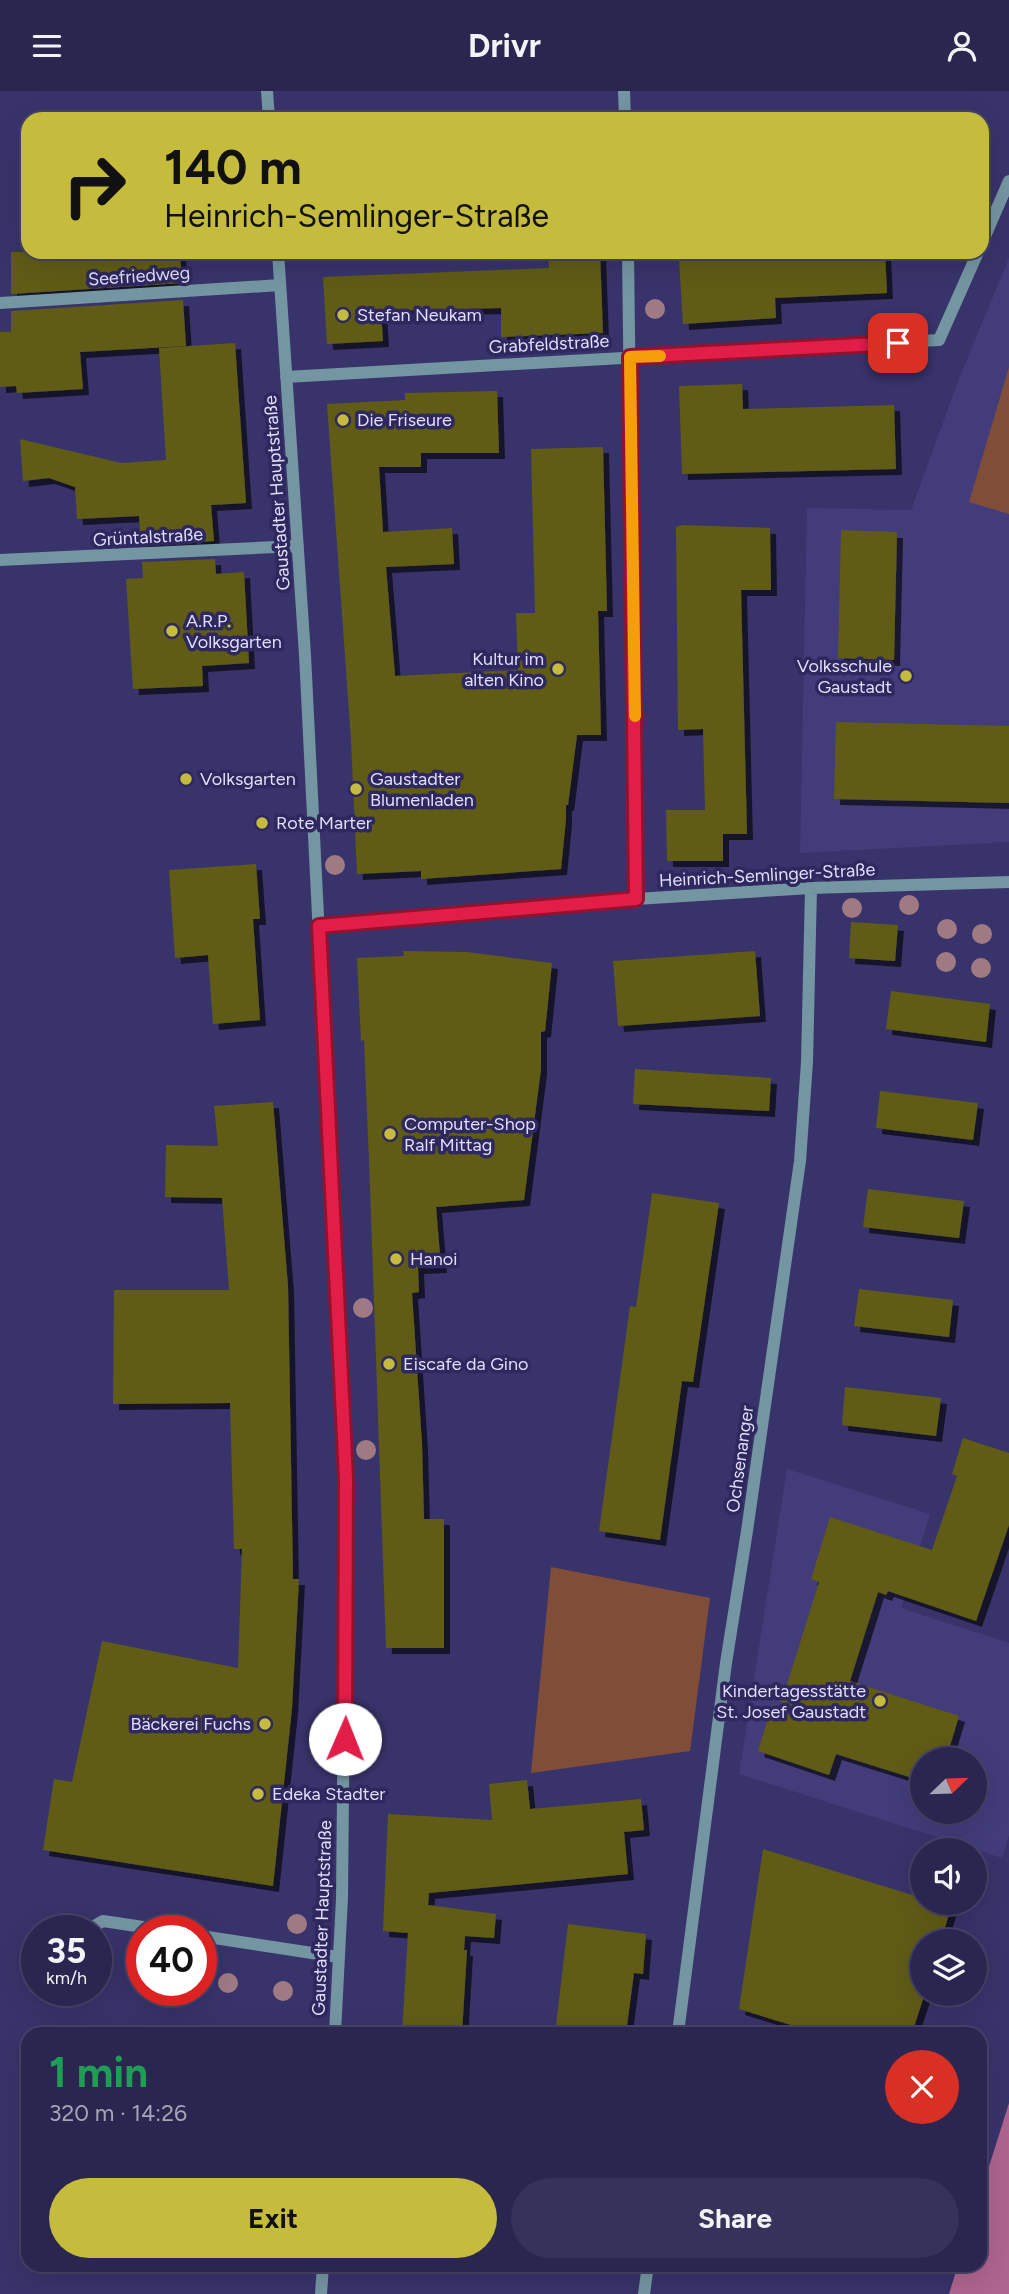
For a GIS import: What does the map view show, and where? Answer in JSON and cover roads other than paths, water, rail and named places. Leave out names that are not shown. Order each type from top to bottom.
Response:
[{"type":"street","points":[[267,91],[268,112]]},
{"type":"street","points":[[624,91],[625,112]]},
{"type":"street","points":[[989,227],[1009,181]]},
{"type":"street","name":"Gaustadter Hauptstraße","points":[[278,259],[298,546],[346,1478],[342,1898],[335,2027]]},
{"type":"street","points":[[628,259],[636,899]]},
{"type":"street","name":"Grabfeldstraße","points":[[286,377],[939,340],[975,259]]},
{"type":"street","name":"Seefriedweg","points":[[0,303],[280,285]]},
{"type":"street","name":"Grüntalstraße","points":[[0,560],[298,546]]},
{"type":"street","name":"Heinrich-Semlinger-Straße","points":[[319,926],[636,899],[811,888],[1009,882]]},
{"type":"street","name":"Ochsenanger","points":[[679,2027],[726,1663],[800,1161],[807,1062],[811,888]]},
{"type":"street","points":[[217,1939],[338,1958]]},
{"type":"street","points":[[321,2294],[323,2272]]},
{"type":"street","points":[[644,2294],[647,2272]]},
{"type":"place","name":"Stefan Neukam","points":[[343,315]]},
{"type":"place","name":"Die Friseure","points":[[343,420]]},
{"type":"place","name":"A.R.P. Volksgarten","points":[[172,631]]},
{"type":"place","name":"Kultur im alten Kino","points":[[558,669]]},
{"type":"place","name":"Volksschule Gaustadt","points":[[906,676]]},
{"type":"place","name":"Volksgarten","points":[[186,779]]},
{"type":"place","name":"Gaustadter Blumenladen","points":[[356,789]]},
{"type":"place","name":"Rote Marter","points":[[262,823]]},
{"type":"place","name":"Computer-Shop Ralf Mittag","points":[[390,1134]]},
{"type":"place","name":"Hanoi","points":[[396,1259]]},
{"type":"place","name":"Eiscafe da Gino","points":[[389,1364]]},
{"type":"place","name":"Kindertagesstätte St. Josef Gaustadt","points":[[880,1701]]},
{"type":"place","name":"Bäckerei Fuchs","points":[[265,1724]]},
{"type":"place","name":"Edeka Stadter","points":[[258,1794]]}]
